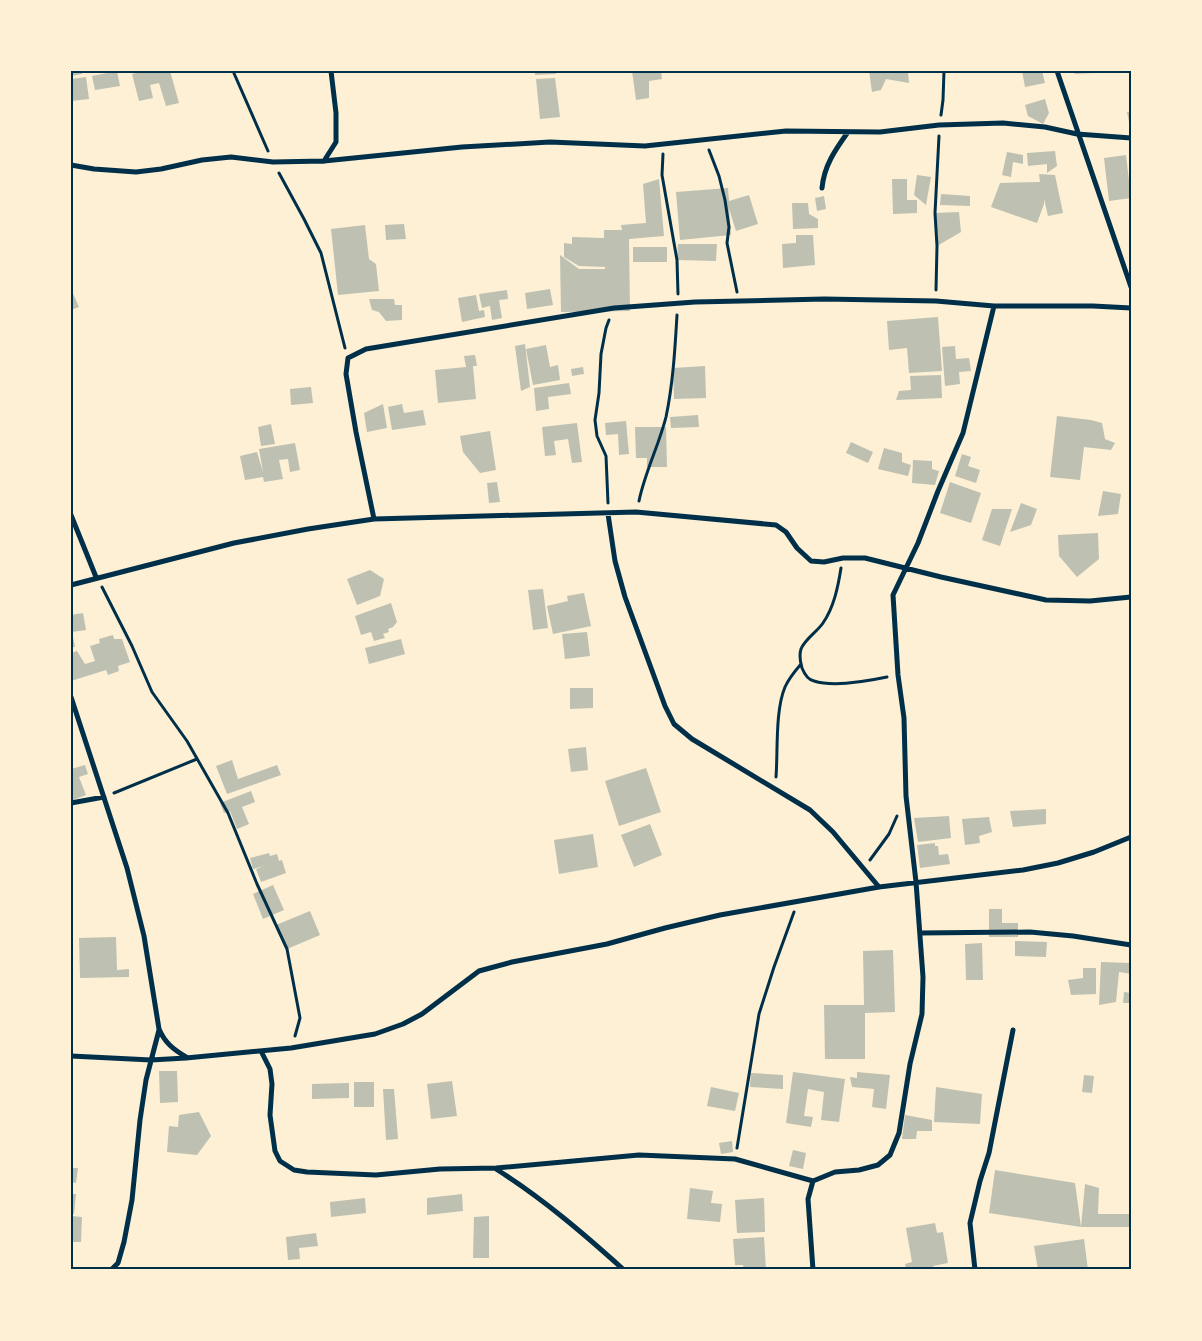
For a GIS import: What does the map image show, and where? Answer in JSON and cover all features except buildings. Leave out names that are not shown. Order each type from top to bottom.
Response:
[{"type":"street","points":[[324,161],[336,142],[336,113],[331,71]]},
{"type":"street","points":[[1057,71],[1131,287]]},
{"type":"street","points":[[71,164],[94,169],[136,172],[161,169],[202,160],[231,157],[273,162],[324,161],[462,147],[550,142],[627,146],[667,144],[786,131],[880,132],[939,125],[1003,123],[1045,127],[1077,134],[1131,138]]},
{"type":"street","points":[[822,188],[825,169],[830,158],[848,132]]},
{"type":"street","points":[[374,519],[346,374],[348,358],[366,350],[614,308],[678,304],[824,299],[936,301],[994,306],[1131,308]]},
{"type":"street","points":[[261,1051],[270,1069],[272,1084],[270,1114],[274,1151],[280,1161],[294,1170],[376,1175],[496,1168],[639,1155],[735,1159],[813,1181],[835,1172],[860,1170],[878,1165],[890,1155],[899,1133],[910,1064],[922,1014],[920,934],[906,796],[904,718],[898,675],[893,595],[918,544],[938,491],[964,433],[994,306]]},
{"type":"street","points":[[71,585],[96,577],[161,563],[234,543],[374,519],[636,512],[776,526],[786,532],[797,548],[811,561],[824,562],[843,558],[865,558],[905,569],[1046,600],[1090,601],[1131,597]]},
{"type":"street","points":[[608,514],[615,560],[626,597],[665,706],[674,724],[692,739],[810,810],[833,832],[879,887]]},
{"type":"street","points":[[71,515],[96,577]]},
{"type":"street","points":[[71,697],[127,868],[141,926],[159,1029],[171,1048],[186,1058]]},
{"type":"street","points":[[71,803],[104,797]]},
{"type":"street","points":[[71,1056],[151,1060],[186,1058],[291,1048],[376,1034],[403,1024],[422,1014],[479,971],[607,944],[720,915],[879,887],[1023,870],[1058,863],[1094,852],[1131,837]]},
{"type":"street","points":[[920,934],[1030,932],[1073,936],[1131,945]]},
{"type":"street","points":[[111,1270],[118,1263],[130,1208],[146,1080],[159,1029]]},
{"type":"street","points":[[975,1270],[970,1223],[989,1153],[1013,1030]]},
{"type":"street","points":[[496,1168],[540,1199],[584,1234],[624,1270]]},
{"type":"street","points":[[813,1181],[808,1199],[813,1270]]},
{"type":"path","points":[[234,71],[273,162],[321,254],[348,358]]},
{"type":"path","points":[[936,301],[937,246],[935,213],[939,125],[943,100],[944,71]]},
{"type":"path","points":[[705,140],[719,176],[725,200],[730,227],[727,243],[740,301]]},
{"type":"path","points":[[636,512],[644,480],[665,419],[672,380],[678,304],[678,260],[662,176],[662,156],[667,144]]},
{"type":"path","points":[[608,514],[606,456],[596,436],[594,420],[606,328],[614,308]]},
{"type":"path","points":[[843,558],[837,589],[828,613],[822,624],[802,646],[800,654],[801,664],[805,674],[813,681],[857,683],[898,675]]},
{"type":"path","points":[[96,577],[132,646],[152,692],[187,741],[228,812],[257,884],[287,949],[300,1018],[291,1048]]},
{"type":"path","points":[[775,789],[781,704],[785,688],[801,664]]},
{"type":"path","points":[[104,797],[197,759]]},
{"type":"path","points":[[864,867],[889,834],[906,796]]},
{"type":"path","points":[[735,1159],[760,1014],[774,967],[798,902]]}]
